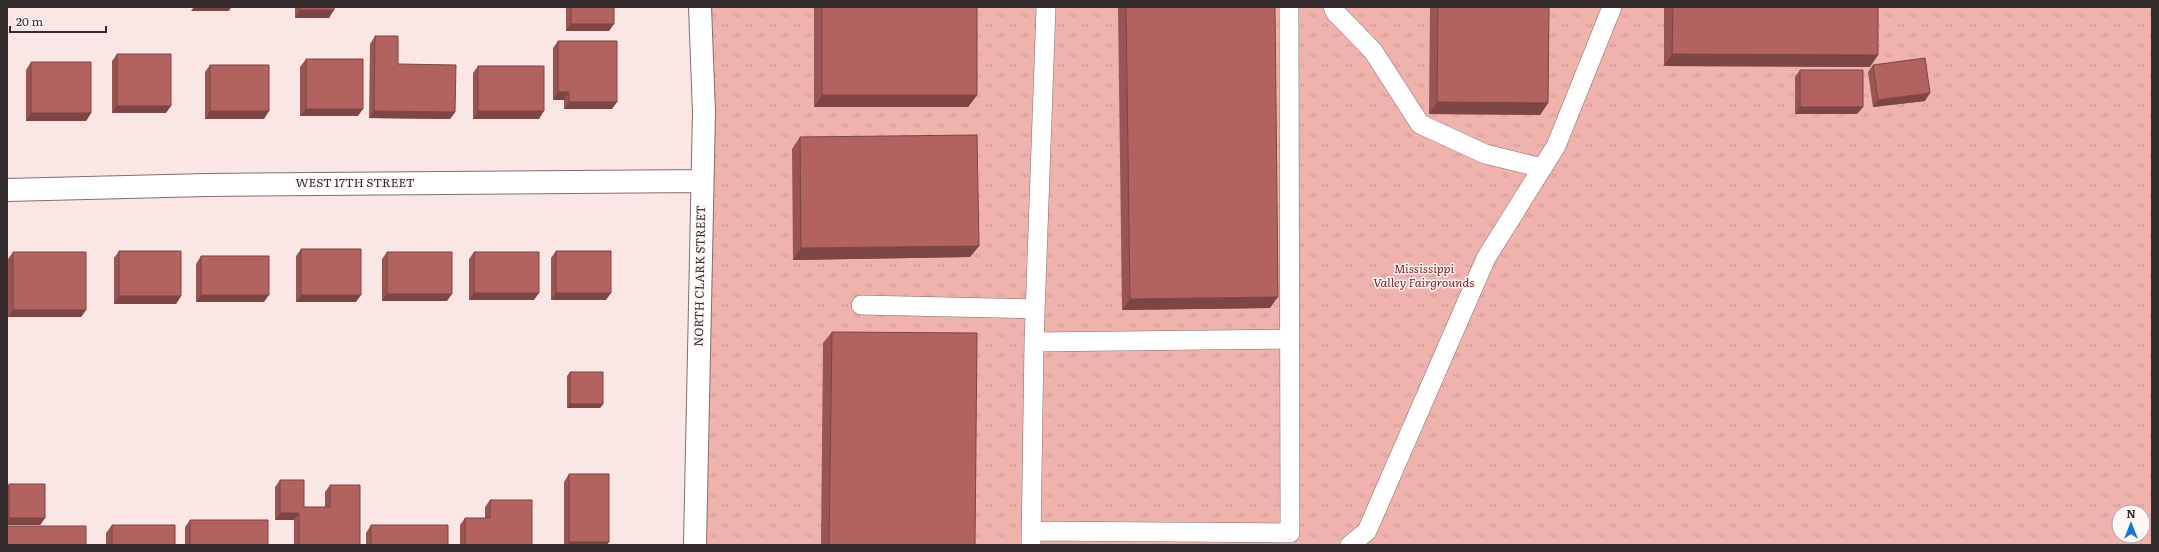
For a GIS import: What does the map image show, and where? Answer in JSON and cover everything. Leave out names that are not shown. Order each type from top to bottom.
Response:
[{"type":"street","name":"NORTH CLARK STREET","points":[[695,545],[704,112],[700,7]]},
{"type":"street","name":"WEST 17TH STREET","points":[[7,190],[206,184],[702,181]]},
{"type":"lane","points":[[1046,7],[1034,342],[1031,538],[1293,539],[1289,339],[1289,7]]},
{"type":"lane","points":[[1333,7],[1336,13],[1373,51],[1420,124],[1485,154],[1542,168]]},
{"type":"lane","points":[[1350,545],[1367,531],[1486,258],[1556,146],[1612,7]]},
{"type":"lane","points":[[861,305],[1035,309]]},
{"type":"lane","points":[[1034,342],[1289,339]]},
{"type":"green space","name":"Mississippi Valley Fairgrounds","points":[[700,7],[2152,7],[2152,545],[695,545]]},
{"type":"building","points":[[300,7],[334,7],[334,10],[300,10]]},
{"type":"building","points":[[571,7],[614,7],[614,24],[571,24]]},
{"type":"building","points":[[822,7],[977,7],[977,95],[822,95]]},
{"type":"building","points":[[1126,7],[1275,7],[1278,297],[1130,299]]},
{"type":"building","points":[[1438,7],[1549,7],[1548,103],[1437,102]]},
{"type":"building","points":[[1673,7],[1878,7],[1878,55],[1672,54]]},
{"type":"building","points":[[375,36],[398,36],[398,64],[456,65],[455,112],[374,111]]},
{"type":"building","points":[[558,41],[617,41],[617,102],[569,102],[569,92],[558,92]]},
{"type":"building","points":[[117,54],[171,54],[171,106],[117,106]]},
{"type":"building","points":[[1925,58],[1930,93],[1878,100],[1873,65]]},
{"type":"building","points":[[306,59],[363,59],[363,109],[306,109]]},
{"type":"building","points":[[31,62],[91,62],[91,113],[31,113]]},
{"type":"building","points":[[210,65],[269,65],[269,111],[210,111]]},
{"type":"building","points":[[478,66],[544,66],[544,111],[478,111]]},
{"type":"building","points":[[1800,70],[1863,70],[1863,107],[1800,107]]},
{"type":"building","points":[[977,135],[979,246],[801,248],[800,137]]},
{"type":"building","points":[[301,249],[361,249],[361,295],[301,295]]},
{"type":"building","points":[[119,251],[181,251],[181,296],[119,296]]},
{"type":"building","points":[[556,251],[611,251],[611,293],[556,293]]},
{"type":"building","points":[[13,252],[86,252],[86,310],[13,310]]},
{"type":"building","points":[[387,252],[452,252],[452,294],[387,294]]},
{"type":"building","points":[[474,252],[539,252],[539,293],[474,293]]},
{"type":"building","points":[[201,256],[269,256],[269,295],[201,295]]},
{"type":"building","points":[[832,332],[977,333],[975,545],[829,545]]},
{"type":"building","points":[[570,372],[603,372],[603,404],[570,404]]},
{"type":"building","points":[[569,474],[609,474],[609,542],[569,542]]},
{"type":"building","points":[[280,480],[304,480],[304,507],[330,507],[330,485],[360,485],[360,545],[299,545],[299,513],[280,513]]},
{"type":"building","points":[[9,484],[45,484],[45,518],[9,518]]},
{"type":"building","points":[[490,500],[532,500],[532,545],[465,545],[465,518],[490,518]]},
{"type":"building","points":[[190,520],[268,520],[268,545],[190,545]]},
{"type":"building","points":[[112,525],[175,525],[175,545],[112,545]]},
{"type":"building","points":[[371,525],[448,525],[448,545],[371,545]]},
{"type":"building","points":[[7,526],[86,526],[86,545],[7,545]]}]
